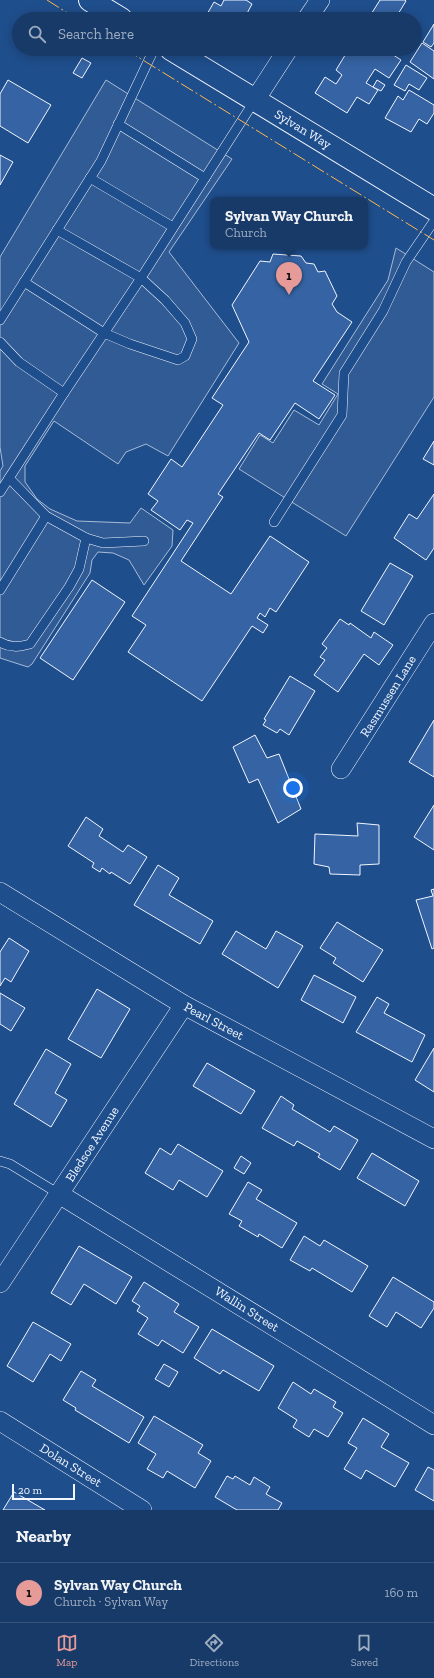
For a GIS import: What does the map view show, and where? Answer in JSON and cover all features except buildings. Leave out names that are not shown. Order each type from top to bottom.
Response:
[{"type":"main road","points":[[90,0],[110,12]]},
{"type":"main road","name":"Sylvan Way","points":[[183,56],[434,209]]},
{"type":"street","points":[[312,12],[320,0]]},
{"type":"street","points":[[255,100],[283,56]]},
{"type":"street","name":"Rasmussen Lane","points":[[341,769],[434,623]]},
{"type":"street","name":"Pearl Street","points":[[0,892],[184,1005],[434,1139]]},
{"type":"street","name":"Bledsoe Avenue","points":[[0,1283],[184,1005]]},
{"type":"street","name":"Wallin Street","points":[[59,1194],[434,1425]]},
{"type":"street","name":"Dolan Street","points":[[0,1421],[142,1510]]},
{"type":"lane","points":[[0,320],[101,161],[151,56]]},
{"type":"lane","points":[[0,492],[141,278],[255,100]]},
{"type":"lane","points":[[118,124],[205,178]]},
{"type":"lane","points":[[90,178],[173,227]]},
{"type":"lane","points":[[274,522],[342,415],[344,374],[383,312],[406,262],[434,221]]},
{"type":"lane","points":[[24,282],[104,333],[130,344],[178,360],[185,356],[192,340],[185,322],[165,300],[141,278],[57,230]]},
{"type":"lane","points":[[0,342],[19,362],[64,393]]},
{"type":"lane","points":[[9,478],[46,516],[86,538],[103,543],[144,541]]},
{"type":"lane","points":[[0,590],[46,516]]},
{"type":"lane","points":[[0,642],[5,645],[17,647],[30,644],[69,588],[79,569],[86,538]]},
{"type":"lane","points":[[0,1161],[10,1164],[59,1194]]},
{"type":"shaded area","points":[[106,80],[232,159],[169,252],[239,343],[168,456],[146,444],[126,452],[118,464],[54,421],[25,466],[25,482],[37,499],[50,509],[77,521],[130,523],[141,508],[173,530],[172,546],[144,585],[129,560],[113,553],[98,552],[92,560],[90,573],[32,664],[28,667],[0,658],[0,471],[3,466],[0,447],[0,257]]},
{"type":"shaded area","points":[[396,248],[434,272],[434,397],[346,536],[239,469],[260,435],[273,443],[294,410],[319,425],[338,394],[322,384],[388,280]]},
{"type":"power","points":[[47,0],[66,12]]},
{"type":"power","points":[[136,56],[364,197]]},
{"type":"power","points":[[368,199],[434,240]]},
{"type":"place","name":"Sylvan Way Church","points":[[289,295]]}]
